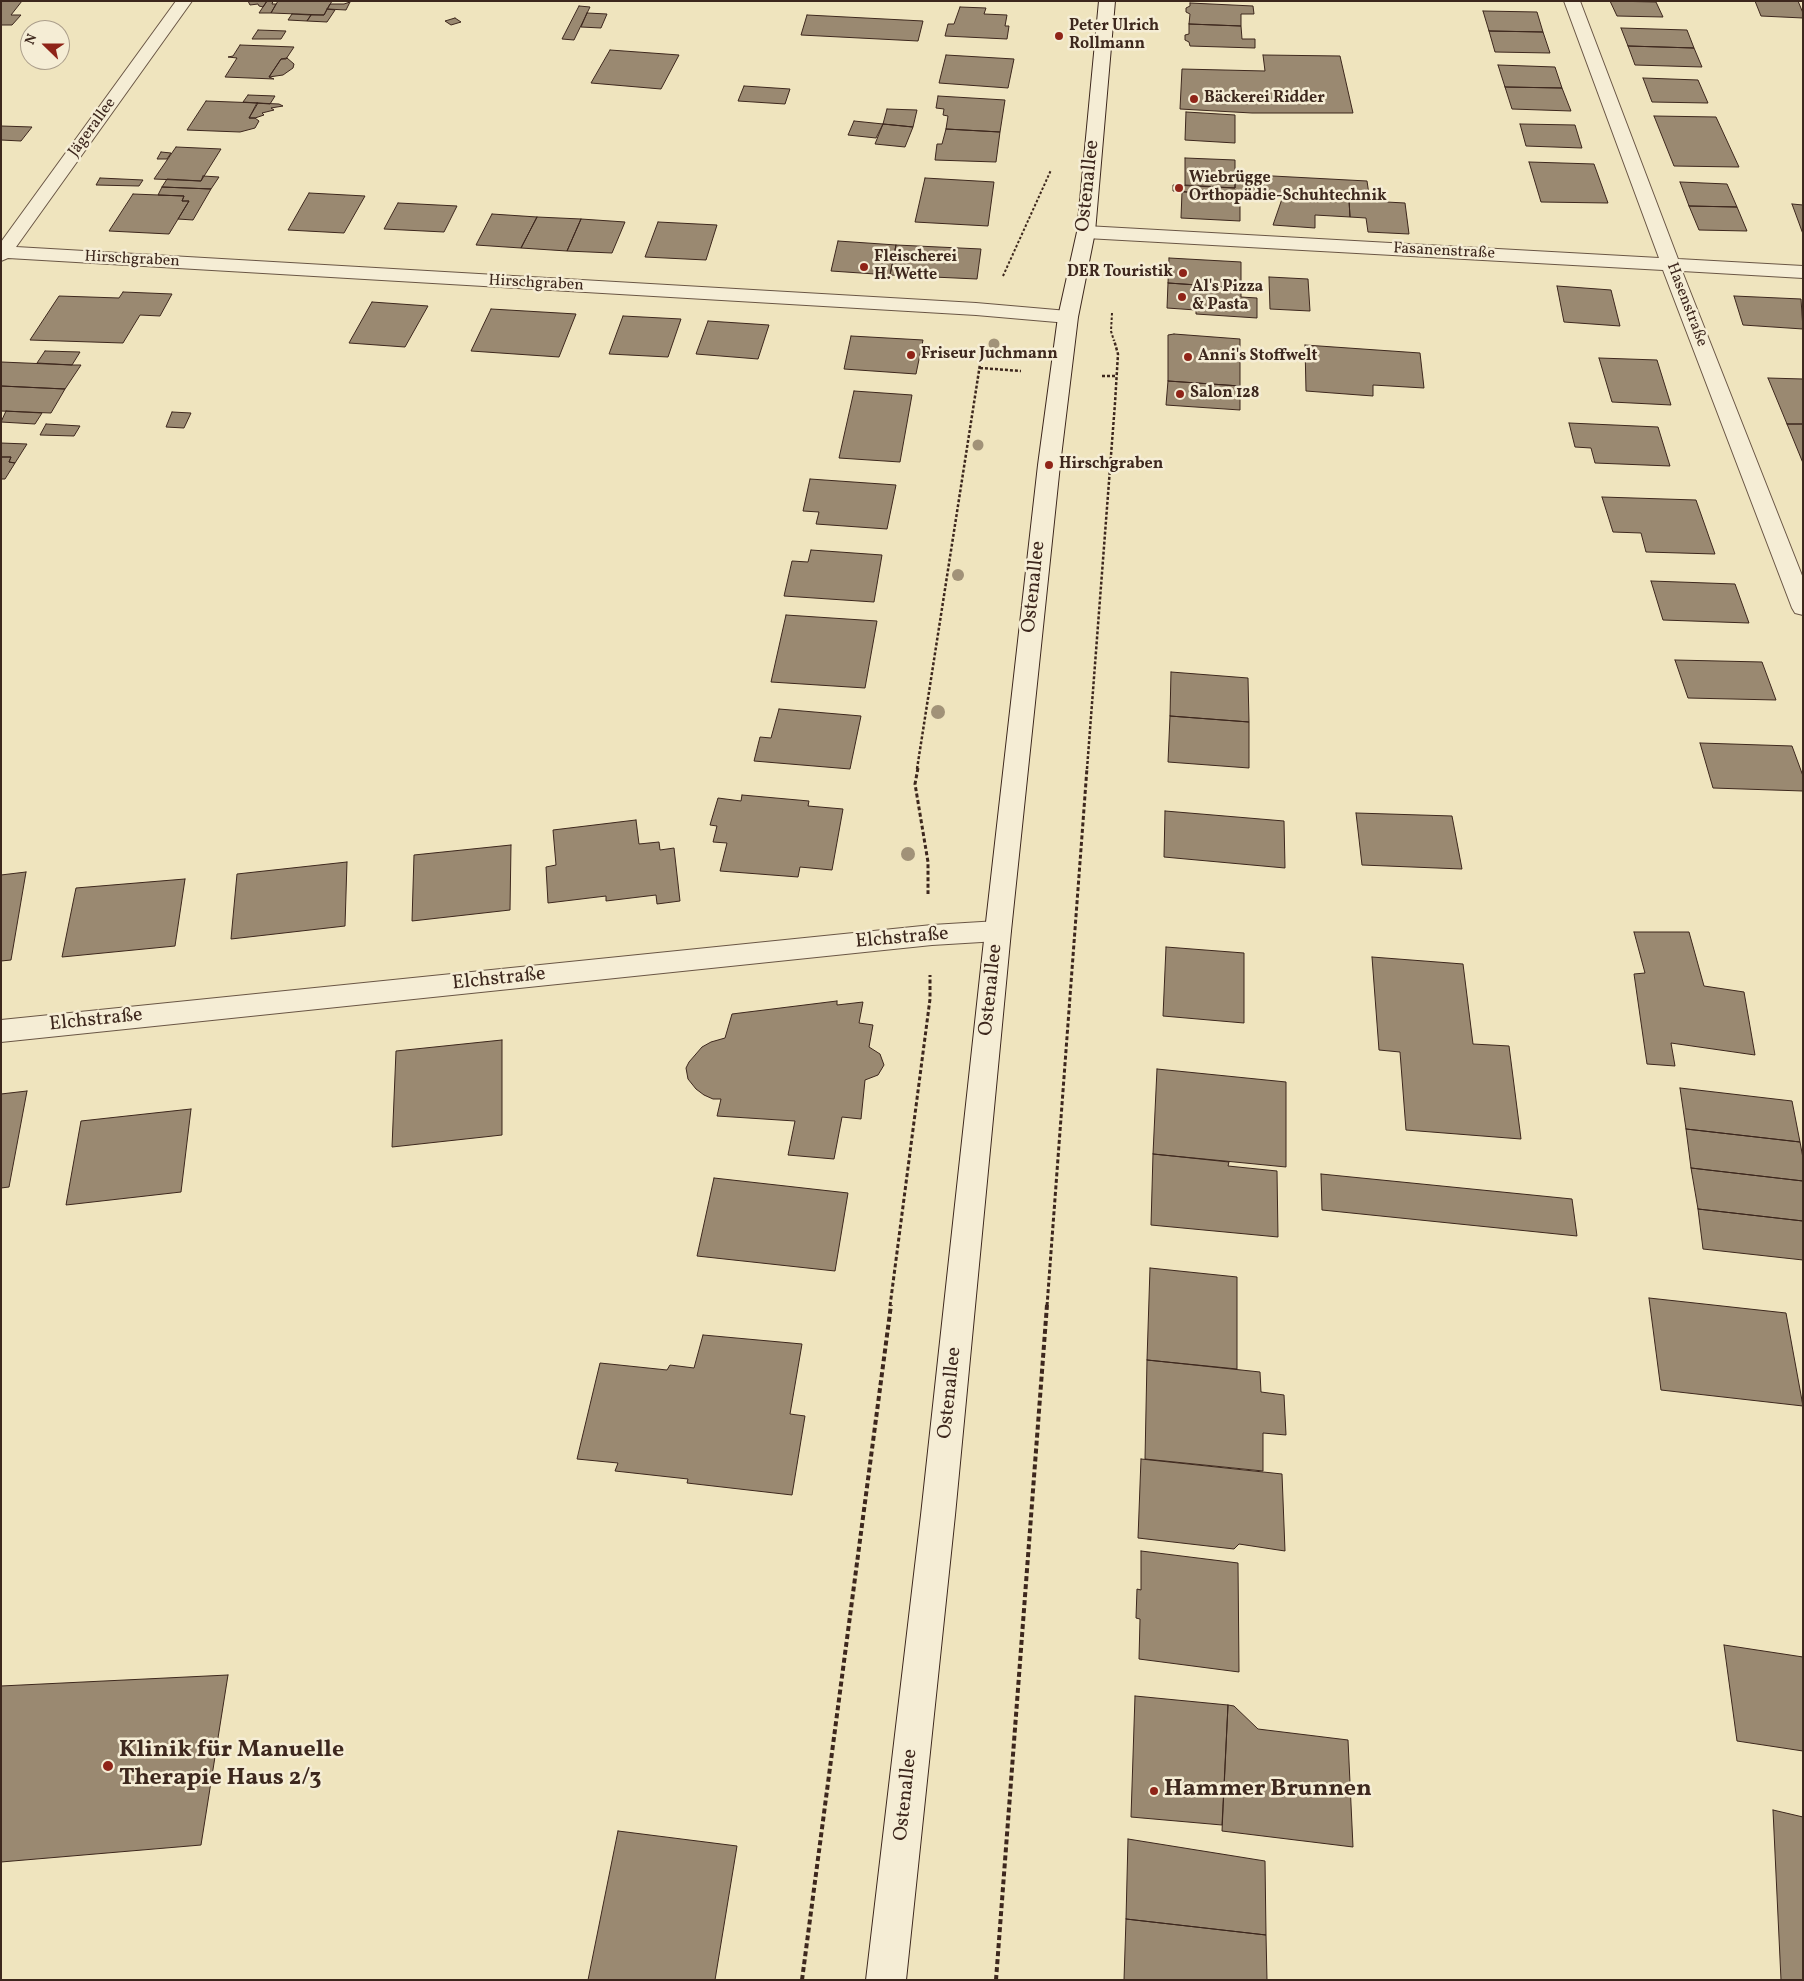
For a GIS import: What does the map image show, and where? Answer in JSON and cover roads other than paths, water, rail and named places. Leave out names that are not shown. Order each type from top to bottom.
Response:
[{"type":"street","name":"Jägerallee","points":[[2,254],[184,1]]},
{"type":"street","name":"Ostenallee","points":[[886,1980],[938,1515],[998,931],[1049,465],[1068,317],[1086,232],[1107,1]]},
{"type":"street","name":"Hasenstraße","points":[[1572,1],[1670,264],[1803,608]]},
{"type":"street","name":"Fasanenstraße","points":[[1086,232],[1803,272]]},
{"type":"street","name":"Hirschgraben","points":[[2,254],[993,311],[1068,317]]},
{"type":"street","name":"Elchstraße","points":[[1,1030],[932,935],[998,931]]},
{"type":"place","name":"Peter Ulrich Rollmann","points":[[1059,36]]},
{"type":"place","name":"Bäckerei Ridder","points":[[1194,99]]},
{"type":"place","name":"Wiebrügge Orthopädie-Schuhtechnik","points":[[1179,188]]},
{"type":"place","name":"Fleischerei H. Wette","points":[[864,267]]},
{"type":"place","name":"DER Touristik","points":[[1183,273]]},
{"type":"place","name":"Al's Pizza & Pasta","points":[[1182,297]]},
{"type":"place","name":"Friseur Juchmann","points":[[911,355]]},
{"type":"place","name":"Anni's Stoffwelt","points":[[1188,357]]},
{"type":"place","name":"Salon 128","points":[[1180,394]]},
{"type":"place","name":"Hirschgraben","points":[[1049,465]]},
{"type":"place","name":"Klinik für Manuelle Therapie Haus 2/3","points":[[108,1766]]},
{"type":"place","name":"Hammer Brunnen","points":[[1154,1791]]}]
